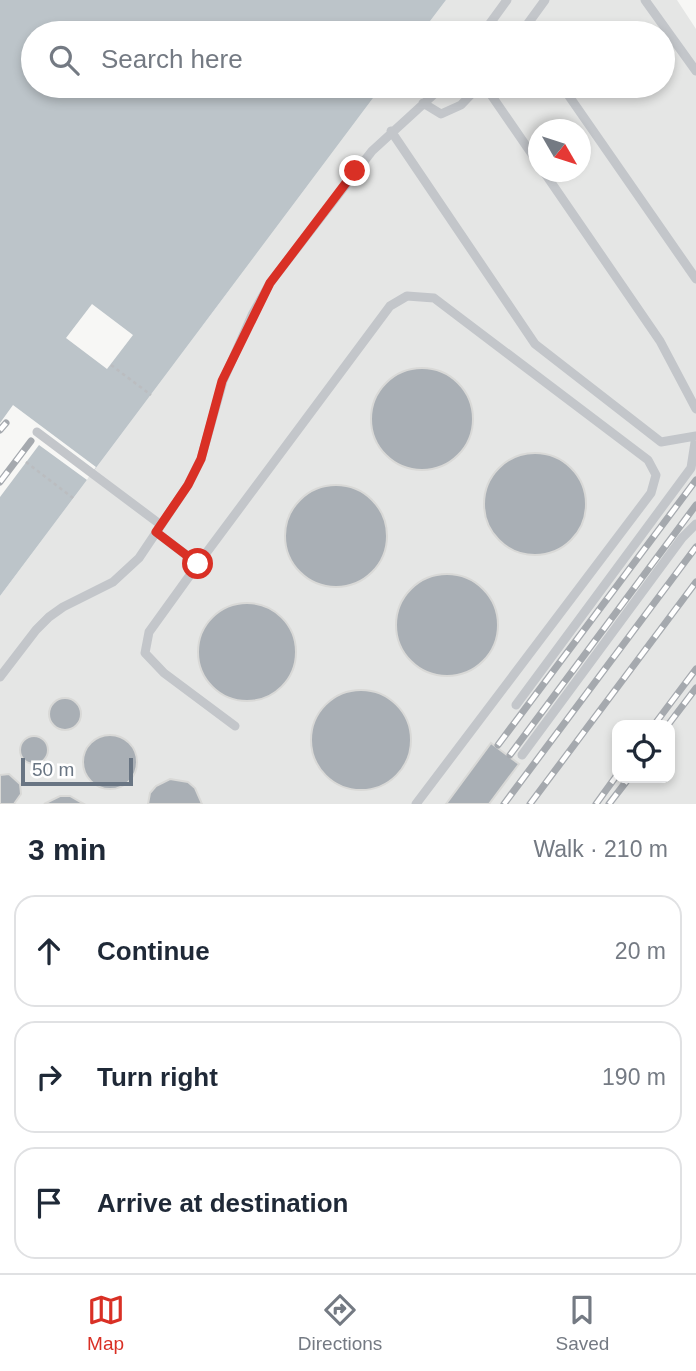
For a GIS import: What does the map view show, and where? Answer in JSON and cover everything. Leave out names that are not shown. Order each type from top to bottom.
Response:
[{"type":"lane","points":[[492,21],[507,0]]},
{"type":"lane","points":[[531,21],[545,0]]},
{"type":"lane","points":[[645,0],[660,21]]},
{"type":"lane","points":[[675,42],[696,71]]},
{"type":"lane","points":[[0,677],[49,617],[113,582],[139,558],[188,485],[201,459],[222,381],[270,283],[355,171],[391,131],[429,98]]},
{"type":"lane","points":[[423,103],[441,114],[461,105],[468,98]]},
{"type":"lane","points":[[493,98],[528,148]]},
{"type":"lane","points":[[570,98],[696,279]]},
{"type":"lane","points":[[391,131],[535,344],[662,442],[696,436],[691,468],[516,705]]},
{"type":"lane","points":[[551,182],[660,341],[696,409]]},
{"type":"lane","points":[[235,726],[164,673],[145,653],[149,632],[390,306],[407,296],[434,298],[648,460],[656,475],[652,493],[416,804]]},
{"type":"lane","points":[[37,432],[159,528],[198,564]]},
{"type":"lane","points":[[522,755],[682,538],[696,524]]},
{"type":"path","points":[[111,365],[151,395]]},
{"type":"path","points":[[26,462],[74,498]]},
{"type":"shaded area","points":[[0,0],[446,0],[430,21],[21,21],[21,98],[373,98],[0,596]]},
{"type":"shaded area","points":[[446,0],[677,0],[696,29],[696,804],[0,804],[0,596],[373,98],[675,98],[675,21],[430,21]]},
{"type":"pier","points":[[92,304],[133,335],[107,369],[66,338]]},
{"type":"pier","points":[[13,405],[96,467],[87,480],[39,445],[0,497],[0,423]]},
{"type":"building","points":[[422,368],[441,372],[458,383],[469,400],[473,419],[469,438],[458,455],[441,466],[422,470],[403,466],[386,455],[375,438],[371,419],[375,400],[386,383],[403,372]]},
{"type":"building","points":[[535,453],[554,457],[571,468],[582,485],[586,504],[582,523],[571,540],[554,551],[535,555],[516,551],[499,540],[488,523],[484,504],[488,485],[499,468],[516,457]]},
{"type":"building","points":[[336,485],[355,489],[372,500],[383,517],[387,536],[383,555],[372,572],[355,583],[336,587],[317,583],[300,572],[289,555],[285,536],[289,517],[300,500],[317,489]]},
{"type":"building","points":[[447,574],[466,578],[483,589],[494,606],[498,625],[494,644],[483,661],[466,672],[447,676],[428,672],[411,661],[400,644],[396,625],[400,606],[411,589],[428,578]]},
{"type":"building","points":[[247,603],[274,611],[288,625],[296,652],[288,679],[274,693],[247,701],[220,693],[206,679],[198,652],[206,625],[220,611]]},
{"type":"building","points":[[361,690],[380,694],[396,705],[407,721],[411,740],[407,759],[396,775],[380,786],[361,790],[342,786],[326,775],[315,759],[311,740],[315,721],[326,705],[342,694]]},
{"type":"building","points":[[65,698],[77,702],[81,714],[77,726],[65,730],[53,726],[49,714],[53,702]]},
{"type":"building","points":[[115,735],[125,739],[133,747],[137,762],[133,777],[125,785],[105,789],[95,785],[87,777],[83,757],[87,747],[95,739]]},
{"type":"building","points":[[34,736],[44,740],[48,750],[44,760],[34,764],[24,760],[20,750],[24,740]]},
{"type":"building","points":[[491,743],[519,764],[489,804],[446,804]]},
{"type":"building","points":[[9,774],[20,784],[21,794],[14,804],[0,804],[0,775]]},
{"type":"building","points":[[170,779],[188,782],[195,788],[202,804],[148,804],[150,793],[156,786]]},
{"type":"building","points":[[60,796],[70,796],[84,804],[44,804]]},
{"type":"railway","points":[[0,430],[6,423]]},
{"type":"railway","points":[[0,482],[31,441]]},
{"type":"railway","points":[[498,745],[696,480]]},
{"type":"railway","points":[[510,755],[696,505]]},
{"type":"railway","points":[[504,804],[696,547]]},
{"type":"railway","points":[[530,804],[696,582]]},
{"type":"railway","points":[[658,720],[696,669]]},
{"type":"railway","points":[[672,720],[696,688]]},
{"type":"railway","points":[[596,804],[612,782]]},
{"type":"railway","points":[[609,804],[625,783]]},
{"type":"route","points":[[198,564],[156,532],[188,485],[201,459],[222,381],[252,315],[270,283],[355,171]]}]
